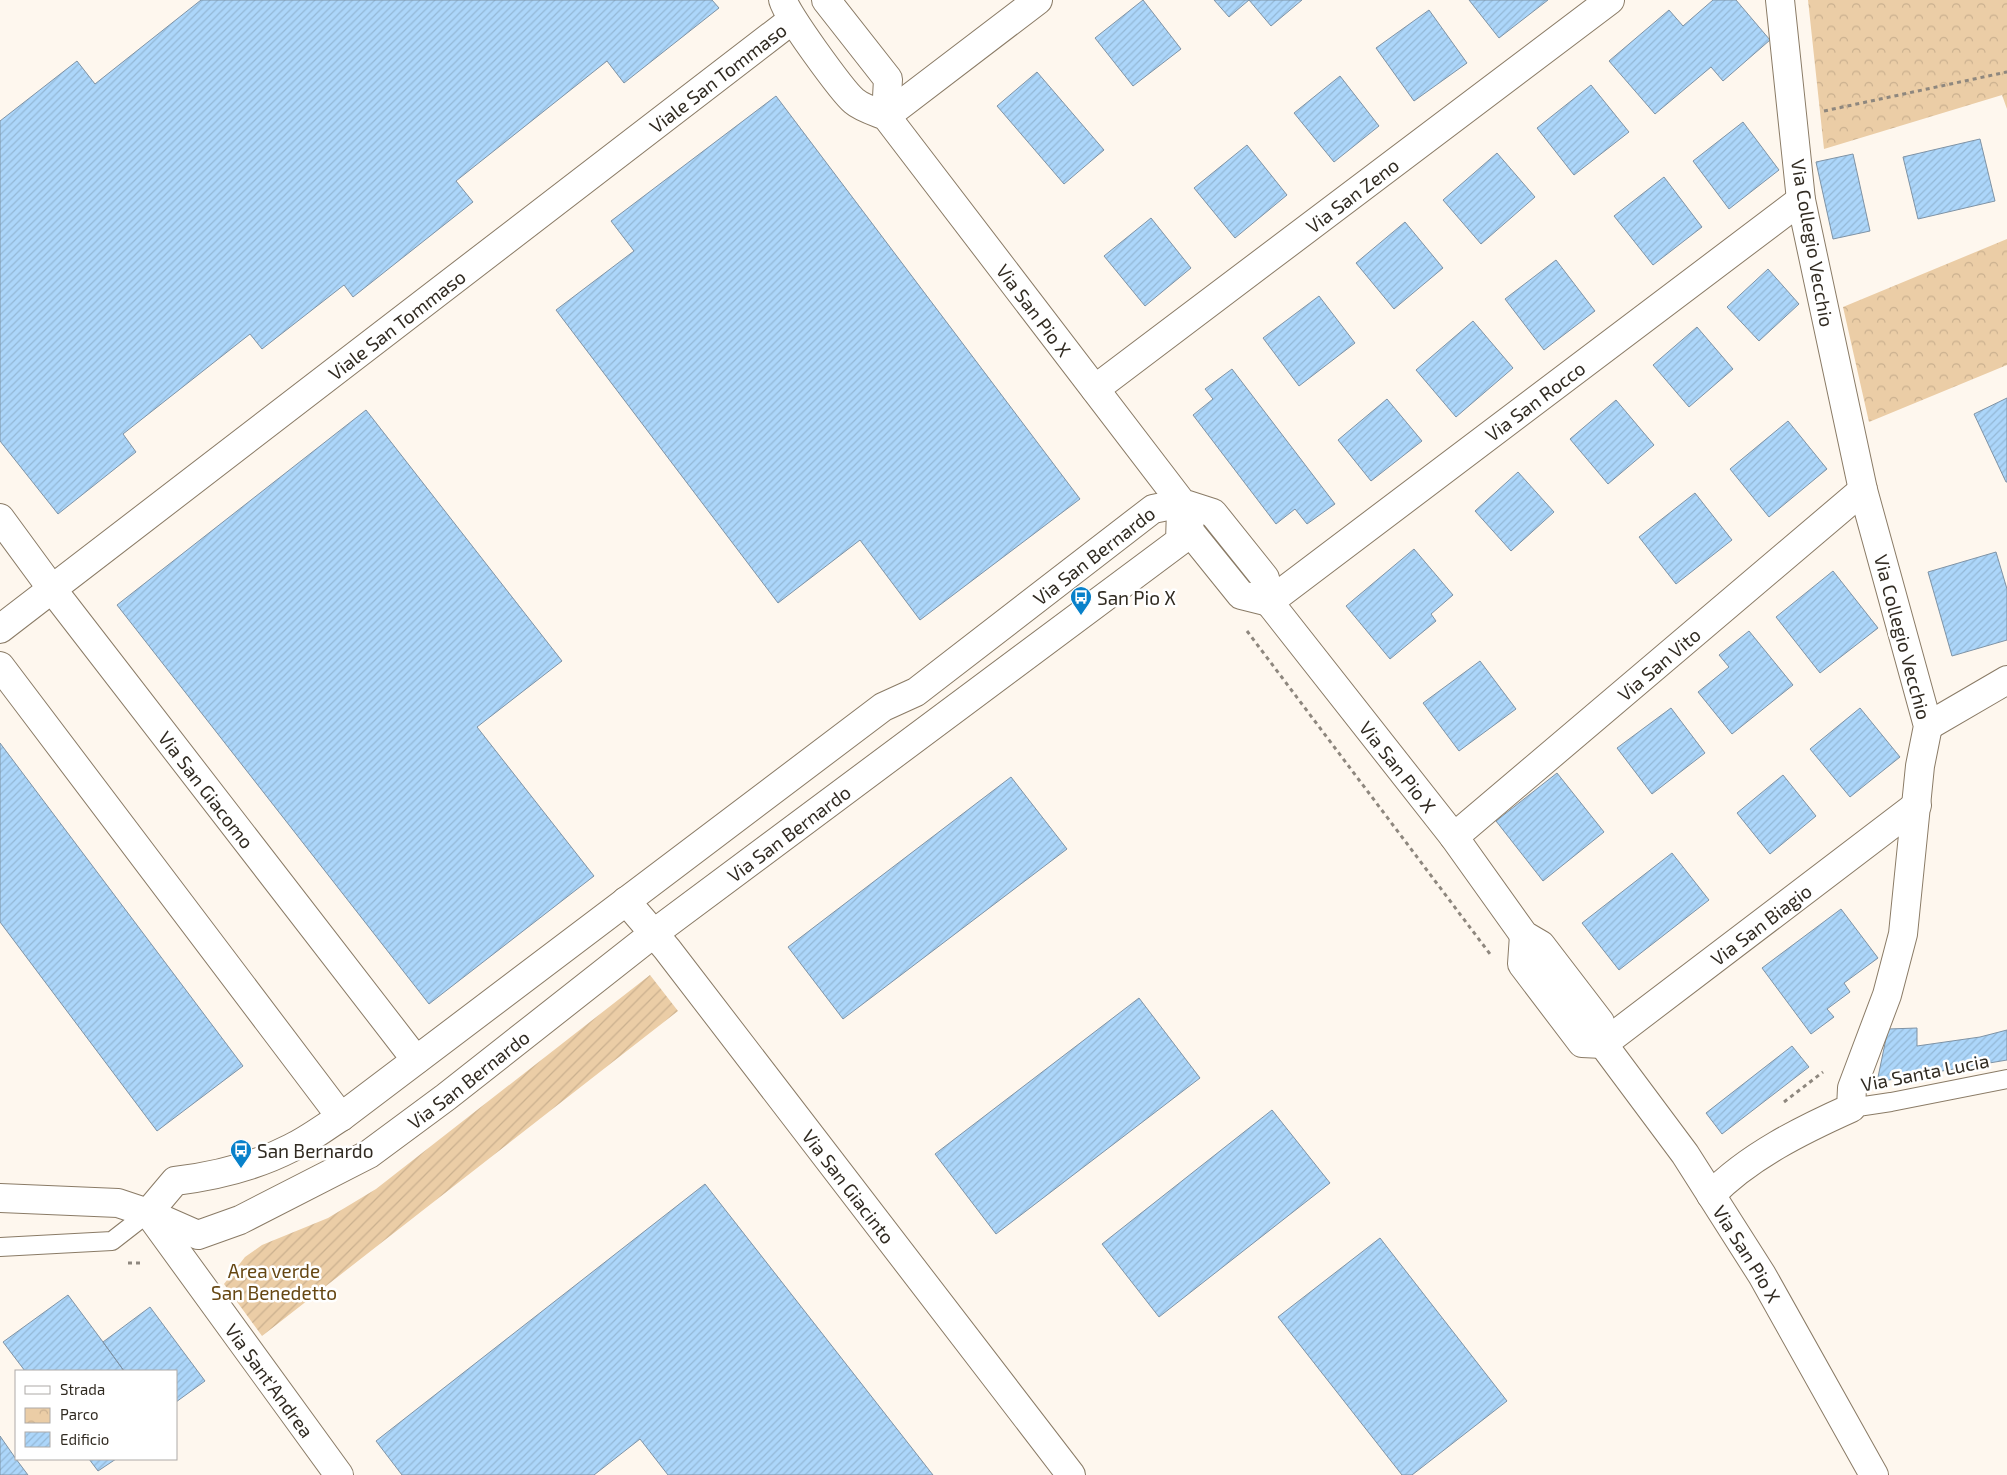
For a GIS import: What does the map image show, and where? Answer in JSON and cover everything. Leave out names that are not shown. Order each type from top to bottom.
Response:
[{"type":"street","points":[[826,0],[888,79],[886,116]]},
{"type":"street","points":[[886,116],[1038,0]]},
{"type":"street","name":"Via San Zeno","points":[[1095,389],[1610,0]]},
{"type":"street","name":"Via Collegio Vecchio","points":[[1780,0],[1801,200],[1863,490],[1928,726],[1920,766],[1903,934],[1888,995],[1865,1049],[1852,1088],[1852,1108]]},
{"type":"street","name":"Via San Pio X","points":[[788,10],[855,101],[886,116],[1182,503],[1191,533],[1241,596],[1269,602],[1454,837],[1524,935],[1522,964],[1582,1043],[1603,1044],[1685,1154],[1762,1275],[1874,1475]]},
{"type":"street","name":"Viale San Tommaso","points":[[0,629],[788,10]]},
{"type":"street","name":"Via San Rocco","points":[[1269,602],[1801,200]]},
{"type":"street","name":"Via San Vito","points":[[1454,837],[1863,490]]},
{"type":"street","name":"Via San Bernardo","points":[[0,1198],[118,1204],[148,1213],[198,1235],[240,1220],[369,1154],[446,1097],[653,934],[1180,541],[1182,503],[1153,508],[916,692],[883,706],[341,1117],[292,1148],[241,1169],[217,1176],[176,1181],[148,1213]]},
{"type":"street","name":"Via San Giacomo","points":[[0,518],[52,589],[416,1060]]},
{"type":"street","points":[[0,666],[341,1117]]},
{"type":"street","points":[[1928,726],[2007,680]]},
{"type":"street","name":"Via San Biagio","points":[[1603,1044],[1917,805]]},
{"type":"street","name":"Via San Giacinto","points":[[626,901],[1070,1475]]},
{"type":"street","points":[[1711,1195],[1731,1175],[1813,1125],[1852,1108]]},
{"type":"street","name":"Via Sant'Andrea","points":[[148,1213],[339,1475]]},
{"type":"lane","name":"Via Santa Lucia","points":[[1852,1108],[2007,1079]]},
{"type":"lane","name":"Via San Bernardo","points":[[0,1247],[112,1242],[148,1213]]},
{"type":"path","points":[[1791,109],[1810,114],[2007,72]]},
{"type":"path","points":[[1242,624],[1494,958]]},
{"type":"path","points":[[1779,1106],[1816,1075],[1865,1049]]},
{"type":"path","points":[[126,1263],[184,1261]]},
{"type":"green space","points":[[1808,0],[2007,0],[2007,109],[2002,95],[1824,149]]},
{"type":"green space","points":[[2007,239],[2007,365],[1869,422],[1843,307]]},
{"type":"green space","name":"Area verde San Benedetto","points":[[650,975],[678,1011],[262,1336],[224,1284],[245,1257],[262,1245],[328,1218],[376,1189]]},
{"type":"building","points":[[201,0],[712,0],[719,8],[624,83],[607,61],[456,181],[473,202],[353,297],[344,285],[262,349],[250,334],[123,434],[136,452],[58,514],[0,441],[0,121],[77,61],[95,84]]},
{"type":"building","points":[[1143,0],[1181,49],[1133,86],[1095,38]]},
{"type":"building","points":[[1214,0],[1249,0],[1229,17]]},
{"type":"building","points":[[1249,0],[1302,0],[1271,26]]},
{"type":"building","points":[[1469,0],[1548,0],[1499,38]]},
{"type":"building","points":[[1713,0],[1736,0],[1770,40],[1723,81],[1711,67],[1655,114],[1609,61],[1669,10],[1683,26]]},
{"type":"building","points":[[1429,10],[1467,63],[1414,101],[1376,48]]},
{"type":"building","points":[[1037,72],[1104,150],[1064,184],[997,106]]},
{"type":"building","points":[[1340,76],[1379,126],[1334,162],[1294,113]]},
{"type":"building","points":[[1591,85],[1629,132],[1574,175],[1537,128]]},
{"type":"building","points":[[776,96],[1080,499],[920,620],[860,540],[778,603],[556,310],[634,251],[611,221]]},
{"type":"building","points":[[1743,122],[1779,170],[1729,209],[1693,161]]},
{"type":"building","points":[[1980,139],[1995,201],[1918,219],[1903,157]]},
{"type":"building","points":[[1247,145],[1287,195],[1235,238],[1194,188]]},
{"type":"building","points":[[1497,153],[1535,197],[1481,244],[1443,200]]},
{"type":"building","points":[[1853,154],[1870,231],[1833,239],[1816,162]]},
{"type":"building","points":[[1664,177],[1702,227],[1653,265],[1614,216]]},
{"type":"building","points":[[1151,218],[1191,268],[1145,306],[1104,256]]},
{"type":"building","points":[[1405,222],[1443,268],[1394,309],[1356,263]]},
{"type":"building","points":[[1556,260],[1595,311],[1544,350],[1505,299]]},
{"type":"building","points":[[1768,269],[1799,304],[1759,341],[1727,307]]},
{"type":"building","points":[[1319,296],[1355,343],[1299,386],[1263,338]]},
{"type":"building","points":[[1473,321],[1513,368],[1456,417],[1416,370]]},
{"type":"building","points":[[1697,327],[1733,369],[1689,407],[1653,365]]},
{"type":"building","points":[[1232,369],[1335,504],[1307,524],[1295,509],[1276,524],[1193,415],[1213,399],[1205,389]]},
{"type":"building","points":[[2007,398],[2007,482],[2006,482],[1974,414]]},
{"type":"building","points":[[1387,399],[1422,441],[1371,481],[1338,440]]},
{"type":"building","points":[[1616,400],[1654,445],[1608,484],[1570,439]]},
{"type":"building","points":[[366,410],[562,661],[477,727],[594,876],[429,1004],[117,605]]},
{"type":"building","points":[[1788,421],[1827,469],[1769,517],[1730,469]]},
{"type":"building","points":[[1518,472],[1554,512],[1511,551],[1475,511]]},
{"type":"building","points":[[1695,493],[1732,540],[1676,584],[1639,537]]},
{"type":"building","points":[[1414,549],[1453,595],[1431,614],[1436,621],[1390,659],[1346,606]]},
{"type":"building","points":[[1996,552],[2007,589],[2007,640],[1952,656],[1928,572]]},
{"type":"building","points":[[1833,571],[1878,628],[1820,673],[1776,617]]},
{"type":"building","points":[[1749,631],[1793,685],[1732,734],[1698,692],[1729,667],[1719,655]]},
{"type":"building","points":[[1480,661],[1516,709],[1459,751],[1423,703]]},
{"type":"building","points":[[1671,708],[1705,753],[1652,794],[1617,748]]},
{"type":"building","points":[[1860,708],[1900,757],[1850,797],[1810,749]]},
{"type":"building","points":[[0,743],[243,1066],[157,1131],[0,922]]},
{"type":"building","points":[[1557,773],[1604,832],[1543,881],[1496,821]]},
{"type":"building","points":[[1783,775],[1816,816],[1770,854],[1737,813]]},
{"type":"building","points":[[1011,777],[1067,849],[843,1019],[788,947]]},
{"type":"building","points":[[1672,853],[1709,900],[1619,970],[1582,923]]},
{"type":"building","points":[[1841,909],[1878,958],[1844,983],[1850,992],[1827,1009],[1834,1017],[1811,1034],[1762,968]]},
{"type":"building","points":[[1139,998],[1200,1078],[996,1234],[935,1154]]},
{"type":"building","points":[[1917,1028],[1917,1046],[1980,1037],[2007,1030],[2007,1060],[1877,1082],[1888,1029]]},
{"type":"building","points":[[1792,1046],[1809,1067],[1722,1134],[1706,1113]]},
{"type":"building","points":[[1272,1110],[1330,1183],[1159,1317],[1102,1244]]},
{"type":"building","points":[[705,1184],[933,1475],[668,1475],[640,1439],[594,1475],[402,1475],[376,1441]]},
{"type":"building","points":[[1380,1238],[1507,1401],[1412,1475],[1402,1475],[1278,1317]]},
{"type":"building","points":[[68,1295],[123,1370],[24,1370],[3,1342]]},
{"type":"building","points":[[150,1307],[205,1381],[178,1401],[178,1370],[123,1370],[103,1342]]},
{"type":"building","points":[[0,1436],[15,1460],[28,1475],[0,1475]]},
{"type":"building","points":[[90,1460],[114,1460],[98,1471]]},
{"type":"place","name":"San Pio X","points":[[1081,616]]},
{"type":"place","name":"San Bernardo","points":[[241,1169]]}]
